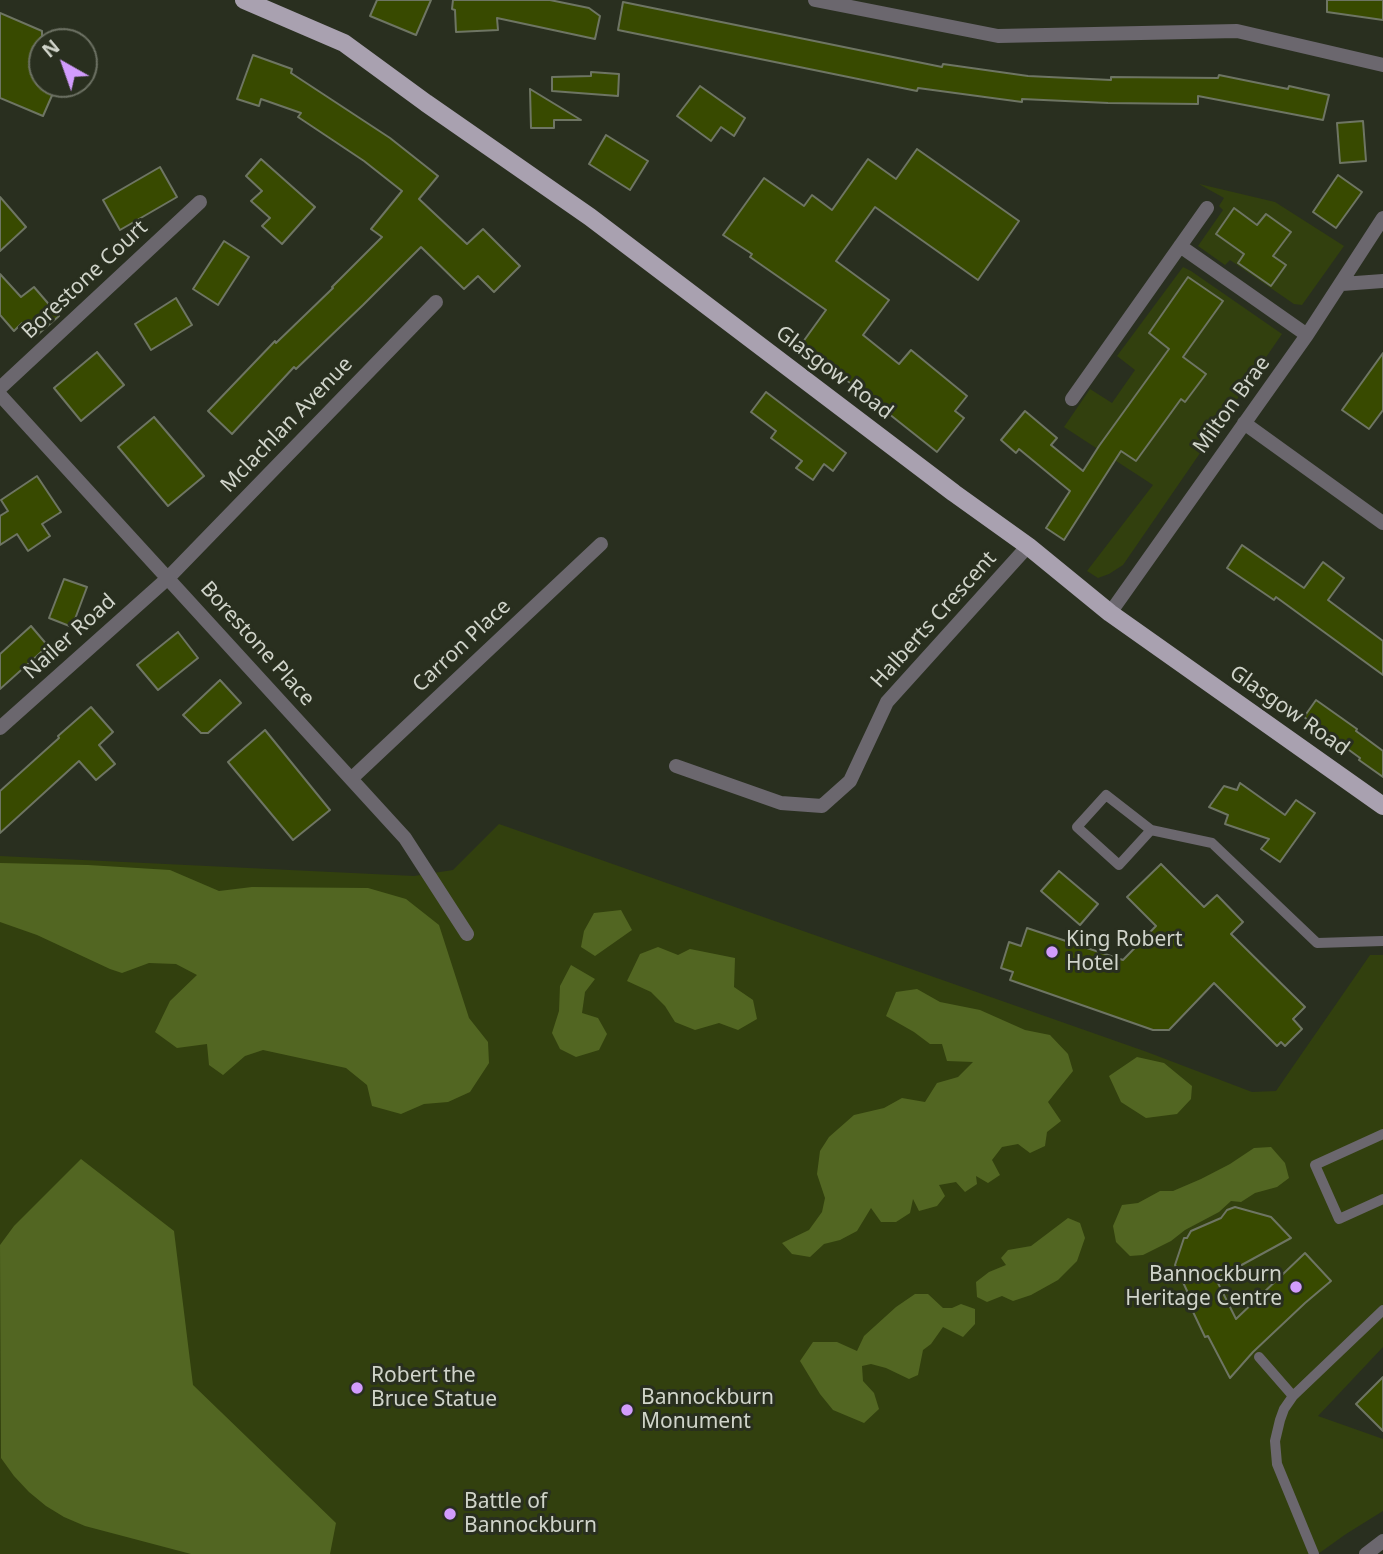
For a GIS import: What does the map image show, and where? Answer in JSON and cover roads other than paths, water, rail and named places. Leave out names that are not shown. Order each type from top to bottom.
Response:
[{"type":"main road","name":"Glasgow Road","points":[[244,0],[344,44],[590,217],[1028,546],[1110,612],[1383,806]]},
{"type":"street","points":[[815,0],[998,36],[1237,31],[1383,65]]},
{"type":"street","name":"Borestone Court","points":[[0,388],[200,202]]},
{"type":"street","points":[[1072,399],[1207,208]]},
{"type":"street","name":"Milton Brae","points":[[1110,612],[1307,335],[1383,218]]},
{"type":"street","points":[[1180,247],[1307,335]]},
{"type":"street","points":[[1342,284],[1383,281]]},
{"type":"street","name":"Mclachlan Avenue","points":[[168,578],[436,302]]},
{"type":"street","name":"Borestone Place","points":[[0,395],[405,838],[467,934]]},
{"type":"street","points":[[1244,423],[1382,521]]},
{"type":"street","name":"Carron Place","points":[[352,779],[601,544]]},
{"type":"street","name":"Halberts Crescent","points":[[676,766],[782,803],[822,806],[850,780],[887,702],[1028,546]]},
{"type":"street","name":"Nailer Road","points":[[0,728],[168,578]]},
{"type":"street","points":[[1366,1554],[1383,1541]]},
{"type":"lane","points":[[1150,830],[1119,865],[1077,827],[1106,795],[1150,830],[1212,843],[1317,943],[1383,941]]},
{"type":"lane","points":[[1383,1135],[1315,1165],[1339,1219],[1383,1199]]},
{"type":"lane","points":[[1314,1554],[1277,1464],[1275,1441],[1280,1420],[1293,1396],[1383,1310]]},
{"type":"lane","points":[[1259,1357],[1293,1396]]},
{"type":"place","name":"King Robert Hotel","points":[[1052,952]]},
{"type":"place","name":"Bannockburn Heritage Centre","points":[[1296,1287]]},
{"type":"place","name":"Robert the Bruce Statue","points":[[357,1388]]},
{"type":"place","name":"Bannockburn Monument","points":[[627,1410]]},
{"type":"place","name":"Battle of Bannockburn","points":[[450,1514]]}]
